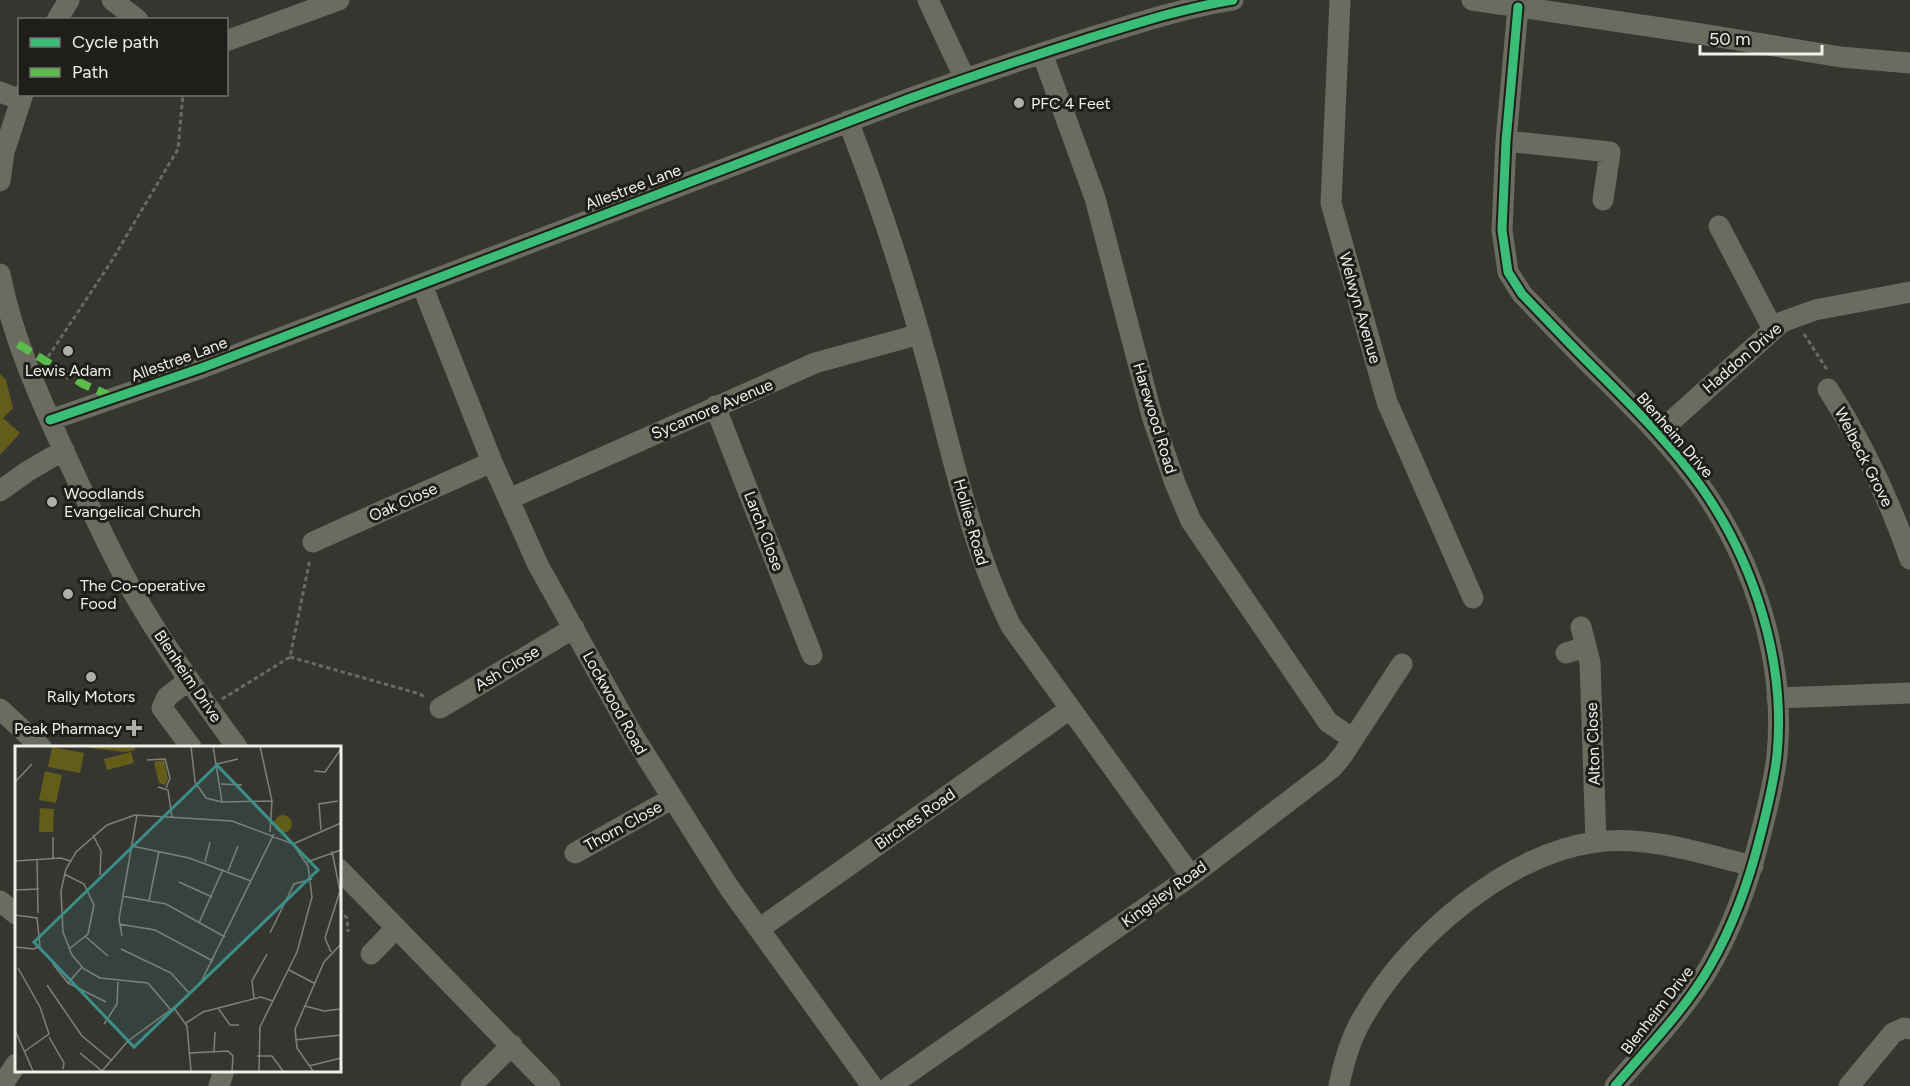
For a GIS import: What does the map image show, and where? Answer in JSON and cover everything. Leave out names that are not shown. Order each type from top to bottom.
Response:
[{"type":"street","points":[[58,18],[69,0]]},
{"type":"street","points":[[112,0],[135,18]]},
{"type":"street","points":[[228,40],[339,0]]},
{"type":"street","points":[[928,0],[965,79]]},
{"type":"street","name":"Allestree Lane","points":[[50,420],[174,378],[848,121],[965,79],[1174,12],[1233,0]]},
{"type":"street","name":"Welwyn Avenue","points":[[1341,0],[1331,204],[1387,402],[1473,598]]},
{"type":"street","points":[[1472,0],[1841,57],[1910,63]]},
{"type":"street","name":"Blenheim Drive","points":[[1518,7],[1506,141],[1502,230],[1504,253],[1510,278],[1522,294],[1658,434],[1702,488],[1740,552],[1754,586],[1764,621],[1778,698],[1779,724],[1775,769],[1753,866],[1727,936],[1696,988],[1615,1086]]},
{"type":"street","name":"Harewood Road","points":[[1042,53],[1095,198],[1152,416],[1191,521],[1328,722],[1353,739]]},
{"type":"street","points":[[0,92],[22,97],[4,152],[0,181]]},
{"type":"street","name":"Hollies Road","points":[[848,121],[893,241],[985,569],[1011,626],[1191,876]]},
{"type":"street","points":[[1506,141],[1610,152],[1603,200]]},
{"type":"street","points":[[1719,226],[1773,329]]},
{"type":"street","name":"Blenheim Drive","points":[[0,274],[18,344],[89,507],[122,571],[189,680],[236,746]]},
{"type":"street","name":"Lockwood Road","points":[[422,285],[492,462],[538,565],[634,737],[728,886],[872,1086]]},
{"type":"street","name":"Haddon Drive","points":[[1658,434],[1773,329],[1794,317],[1815,310],[1910,292]]},
{"type":"street","name":"Sycamore Avenue","points":[[509,499],[815,363],[920,334]]},
{"type":"street","name":"Welbeck Grove","points":[[1828,389],[1863,448],[1888,502],[1910,559]]},
{"type":"street","name":"Larch Close","points":[[715,406],[812,655]]},
{"type":"street","points":[[0,491],[64,450]]},
{"type":"street","name":"Oak Close","points":[[314,542],[492,462]]},
{"type":"street","name":"Ash Close","points":[[440,708],[574,628]]},
{"type":"street","name":"Alton Close","points":[[1566,652],[1584,637],[1590,662],[1596,842]]},
{"type":"street","name":"Kingsley Road","points":[[890,1086],[1191,876],[1332,768],[1402,664]]},
{"type":"street","points":[[189,680],[167,697],[162,708],[190,746]]},
{"type":"street","points":[[1778,698],[1910,693]]},
{"type":"street","points":[[0,709],[40,746]]},
{"type":"street","name":"Birches Road","points":[[759,929],[1070,709]]},
{"type":"street","name":"Thorn Close","points":[[575,853],[671,798]]},
{"type":"street","points":[[1339,1086],[1348,1048],[1370,1005],[1392,973],[1440,924],[1469,899],[1506,874],[1553,854],[1596,842],[1641,842],[1687,850],[1753,866]]},
{"type":"street","points":[[340,870],[550,1086]]},
{"type":"street","points":[[0,901],[15,913]]},
{"type":"street","points":[[371,954],[396,928]]},
{"type":"street","points":[[1849,1086],[1893,1033],[1905,1028],[1910,1029]]},
{"type":"street","points":[[471,1086],[512,1045]]},
{"type":"street","points":[[2,1086],[15,1066]]},
{"type":"street","points":[[219,1086],[224,1071]]},
{"type":"path","points":[[32,375],[46,361],[111,262],[178,149],[183,96]]},
{"type":"path","points":[[1794,317],[1834,381],[1828,389]]},
{"type":"path","points":[[208,708],[290,657],[314,542]]},
{"type":"path","points":[[290,657],[420,694],[440,708]]},
{"type":"path","points":[[340,911],[347,918],[348,932]]},
{"type":"shaded area","points":[[0,374],[6,380],[13,408],[3,418],[20,433],[0,455]]},
{"type":"marked path","points":[[18,344],[83,384],[115,398]]},
{"type":"cycle path","points":[[50,420],[204,367],[908,99],[1123,28],[1177,12],[1233,0]]},
{"type":"cycle path","points":[[1518,7],[1506,141],[1502,230],[1508,272],[1522,294],[1655,430],[1702,488],[1721,517],[1751,581],[1763,615],[1777,685],[1779,720],[1774,775],[1756,854],[1733,919],[1710,966],[1689,998],[1615,1086]]},
{"type":"place","name":"PFC 4 Feet","points":[[1019,103]]},
{"type":"place","name":"Lewis Adam","points":[[68,351]]},
{"type":"place","name":"Woodlands Evangelical Church","points":[[52,502]]},
{"type":"place","name":"The Co-operative Food","points":[[68,594]]},
{"type":"place","name":"Rally Motors","points":[[91,677]]},
{"type":"place","name":"Peak Pharmacy","points":[[134,728]]}]
